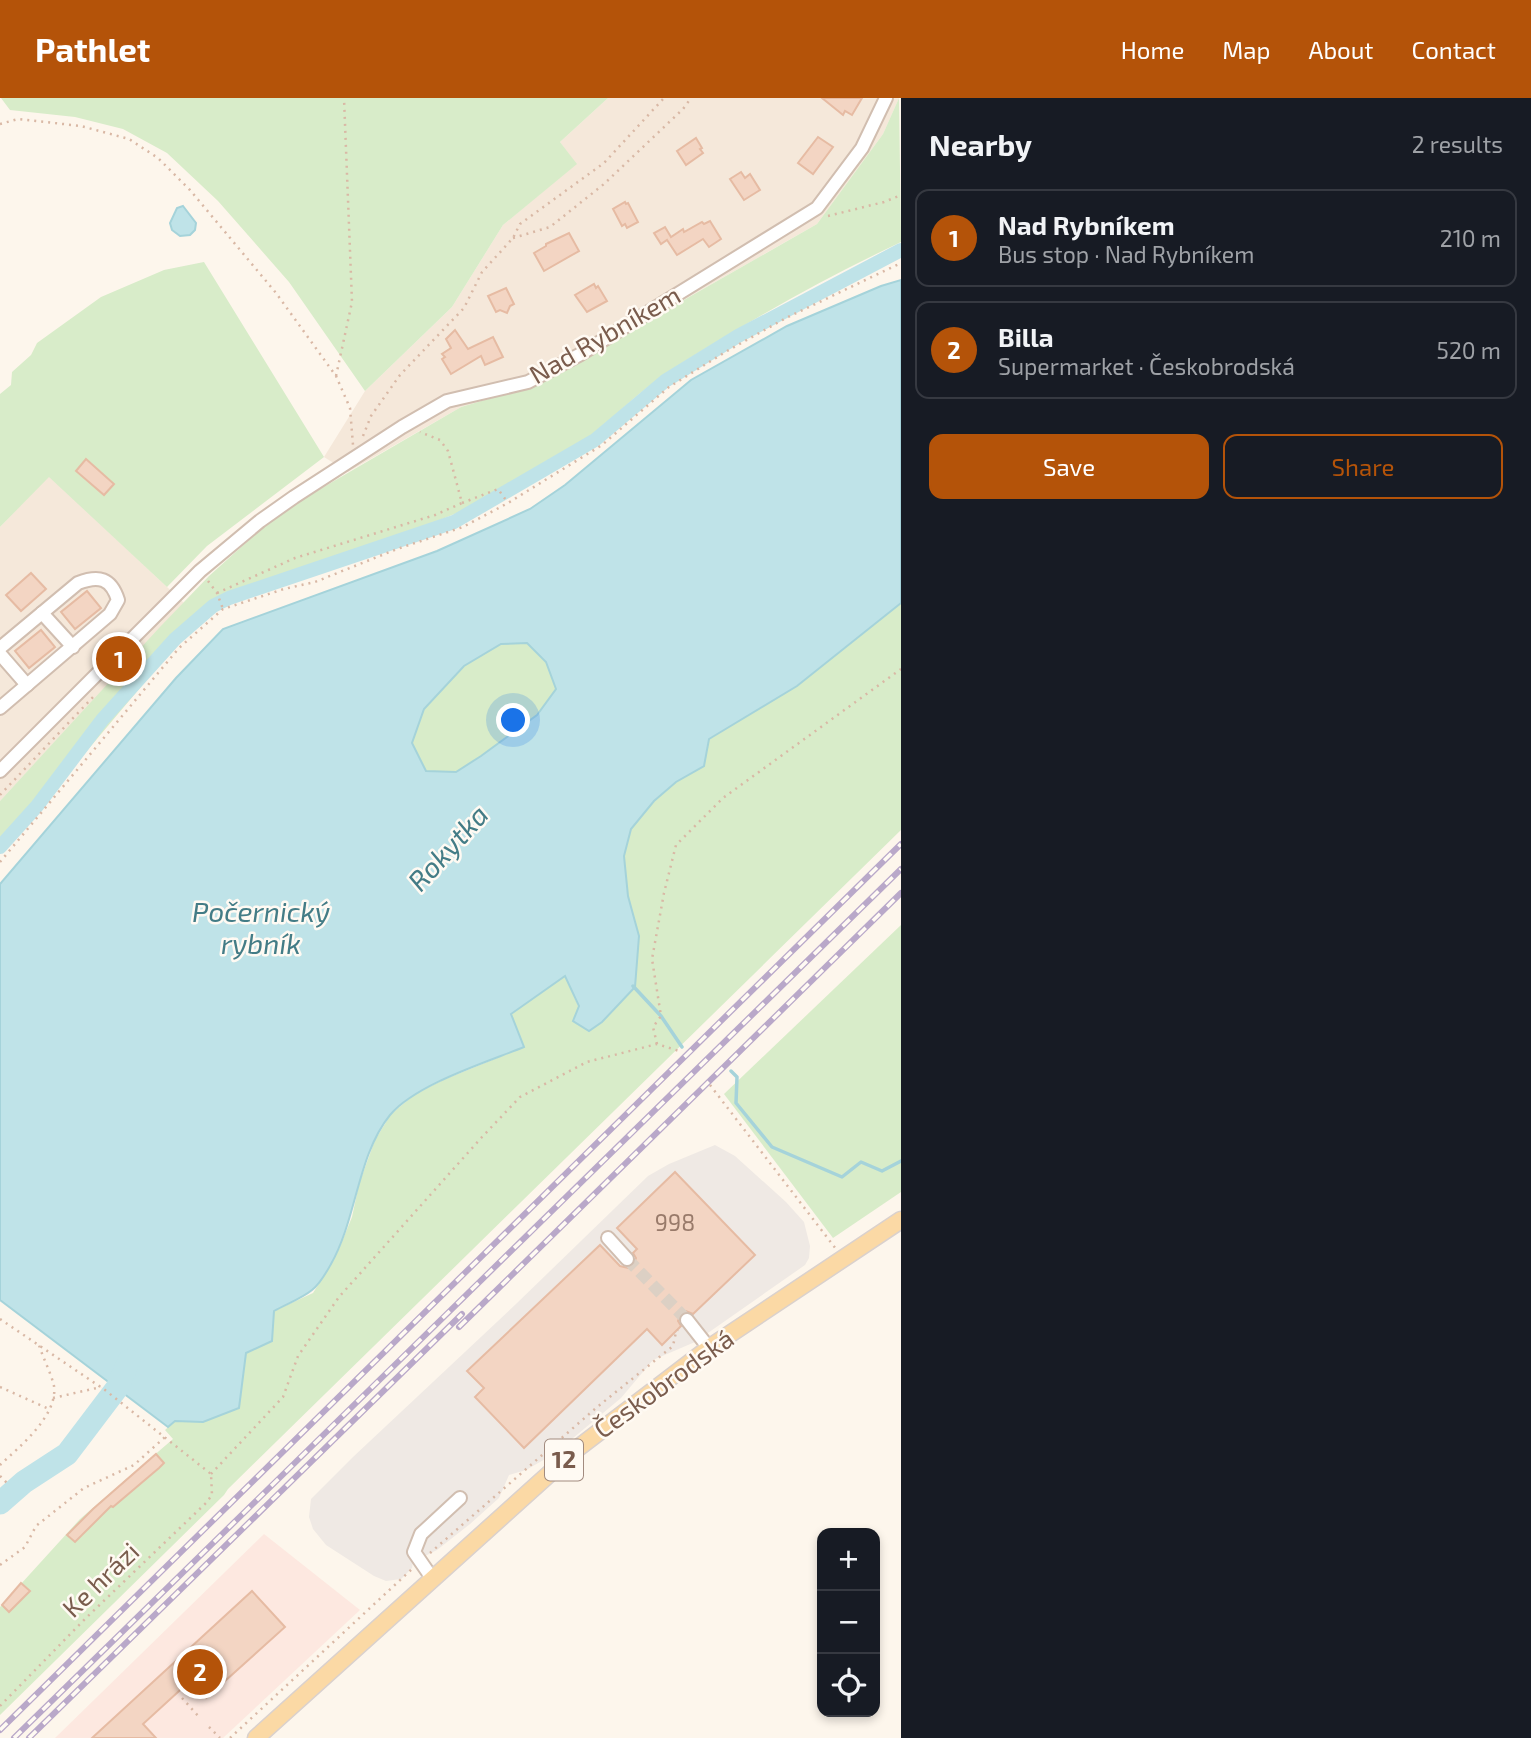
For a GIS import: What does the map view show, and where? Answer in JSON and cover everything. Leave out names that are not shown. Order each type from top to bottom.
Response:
[{"type":"main road","name":"Českobrodská","points":[[256,1738],[578,1448],[709,1348],[901,1220]]},
{"type":"street","name":"Nad Rybníkem","points":[[2,765],[200,571],[260,521],[402,427],[447,401],[528,382],[579,355],[817,208],[862,148],[886,98]]},
{"type":"street","points":[[0,648],[78,583],[92,578],[104,580],[114,589],[118,600],[110,614],[0,708]]},
{"type":"street","points":[[42,613],[73,647]]},
{"type":"street","points":[[0,654],[27,685]]},
{"type":"street","points":[[608,1238],[627,1259]]},
{"type":"street","points":[[688,1322],[709,1348]]},
{"type":"street","points":[[432,1578],[414,1552],[421,1534],[460,1498]]},
{"type":"path","points":[[336,376],[352,302],[344,98]]},
{"type":"path","points":[[362,437],[371,416],[400,375],[464,308],[482,272],[513,238],[520,224],[604,163],[664,98]]},
{"type":"path","points":[[513,238],[550,227],[604,184],[683,109],[691,98]]},
{"type":"path","points":[[0,124],[18,119],[81,126],[119,135],[147,149],[190,190],[276,293],[336,376],[350,408],[354,459]]},
{"type":"path","points":[[824,217],[901,195]]},
{"type":"path","points":[[0,862],[179,648],[223,609],[315,582],[397,549],[463,527],[508,503],[602,445],[669,387],[727,351],[786,318],[901,263]]},
{"type":"path","points":[[402,427],[432,435],[440,440],[448,451],[462,503]]},
{"type":"path","points":[[217,593],[295,558],[435,515],[498,489],[508,503]]},
{"type":"path","points":[[200,571],[217,593],[223,609]]},
{"type":"path","points":[[657,1044],[653,1027],[661,1016],[652,959],[676,845],[723,798],[901,669]]},
{"type":"path","points":[[0,795],[101,687]]},
{"type":"path","points":[[0,1319],[101,1387],[211,1474],[283,1397],[298,1356],[339,1297],[520,1097],[587,1062],[657,1044],[679,1051]]},
{"type":"path","points":[[710,1085],[845,1259]]},
{"type":"path","points":[[230,1738],[420,1562],[596,1408],[673,1346],[676,1332],[688,1322]]},
{"type":"path","points":[[0,1465],[36,1430],[53,1398],[54,1386],[39,1345]]},
{"type":"path","points":[[0,1387],[49,1409]]},
{"type":"path","points":[[53,1398],[101,1387]]},
{"type":"path","points":[[0,1565],[25,1547],[36,1526],[84,1488],[134,1465],[166,1437]]},
{"type":"path","name":"Ke hrázi","points":[[0,1706],[206,1503],[212,1495],[211,1474]]},
{"type":"path","points":[[0,1476],[9,1485]]},
{"type":"path","points":[[182,1698],[200,1718]]},
{"type":"path","points":[[209,1727],[219,1738]]},
{"type":"shaded area","points":[[608,98],[899,98],[883,134],[817,224],[532,386],[461,407],[348,472],[324,457],[365,391],[452,307],[503,225],[576,164],[560,142]]},
{"type":"shaded area","points":[[49,476],[184,603],[0,801],[0,527]]},
{"type":"shaded area","points":[[715,1145],[735,1156],[804,1222],[810,1246],[805,1265],[695,1342],[653,1360],[621,1398],[554,1454],[526,1470],[509,1475],[499,1498],[470,1524],[437,1550],[425,1556],[414,1556],[412,1568],[401,1579],[386,1581],[374,1576],[326,1545],[313,1529],[309,1517],[311,1499],[648,1176]]},
{"type":"shaded area","points":[[264,1534],[360,1610],[223,1738],[55,1738]]},
{"type":"green space","points":[[1,98],[608,98],[560,142],[577,164],[503,225],[452,307],[365,391],[289,282],[218,201],[167,153],[123,129],[75,117],[10,110]]},
{"type":"green space","points":[[899,98],[901,242],[790,299],[689,359],[638,395],[595,440],[573,446],[484,502],[344,559],[252,590],[216,608],[177,644],[0,854],[0,801],[209,576],[279,513],[461,407],[532,386],[549,377],[817,224],[883,134]]},
{"type":"green space","points":[[204,262],[324,457],[207,546],[167,587],[49,477],[0,527],[0,394],[11,385],[12,372],[31,355],[37,343],[101,297],[164,270]]},
{"type":"green space","points":[[901,603],[901,830],[0,1715],[0,1607],[80,1519],[173,1439],[165,1430],[175,1421],[203,1422],[239,1408],[246,1353],[274,1311],[313,1293],[325,1274],[352,1217],[359,1184],[375,1140],[391,1114],[414,1095],[443,1080],[524,1047],[511,1014],[565,976],[589,1031],[602,1022],[635,987],[639,936],[628,896],[624,856],[631,829],[654,801],[676,782],[704,766],[709,739],[797,686]]},
{"type":"green space","points":[[527,643],[546,662],[556,689],[537,715],[456,772],[426,771],[412,743],[424,709],[464,666],[501,644]]},
{"type":"green space","points":[[901,925],[901,1192],[833,1238],[724,1094]]},
{"type":"water","points":[[183,206],[196,223],[195,230],[190,235],[180,236],[172,230],[170,223],[177,208]]},
{"type":"water","name":"Počernický rybník","points":[[901,280],[901,603],[797,686],[709,739],[704,766],[676,782],[654,801],[631,829],[624,856],[628,896],[639,936],[635,987],[602,1022],[589,1031],[573,1021],[579,1006],[565,976],[511,1014],[524,1047],[434,1084],[417,1093],[390,1115],[371,1149],[347,1227],[325,1275],[308,1293],[274,1311],[272,1341],[246,1353],[239,1408],[203,1422],[175,1421],[168,1427],[0,1300],[0,884],[176,678],[223,629],[437,551],[530,509],[565,485],[691,380],[787,326]],"holes":[[[527,643],[546,662],[556,689],[537,715],[456,772],[426,771],[412,743],[424,709],[464,666],[501,644]]]},
{"type":"building","points":[[822,98],[862,98],[852,115],[845,111],[843,115]]},
{"type":"building","points":[[818,137],[833,147],[813,174],[798,163]]},
{"type":"building","points":[[696,138],[703,153],[686,165],[677,151]]},
{"type":"building","points":[[741,172],[745,178],[750,174],[760,190],[744,200],[730,179]]},
{"type":"building","points":[[625,202],[638,222],[627,228],[625,224],[622,226],[613,209]]},
{"type":"building","points":[[710,221],[721,239],[709,247],[703,239],[677,255],[667,240],[661,244],[654,233],[665,227],[671,237],[683,229],[684,232],[702,222],[704,224]]},
{"type":"building","points":[[569,233],[579,251],[544,271],[534,253]]},
{"type":"building","points":[[594,284],[607,301],[587,312],[575,295]]},
{"type":"building","points":[[506,288],[514,304],[507,313],[500,310],[496,312],[488,296]]},
{"type":"building","points":[[455,330],[468,349],[493,337],[503,357],[485,365],[481,356],[451,374],[442,354],[451,348],[446,339]]},
{"type":"building","points":[[86,459],[114,484],[104,495],[76,471]]},
{"type":"building","points":[[31,573],[46,589],[21,611],[6,595]]},
{"type":"building","points":[[87,591],[101,608],[75,629],[61,612]]},
{"type":"building","points":[[41,630],[55,647],[29,668],[15,651]]},
{"type":"building","points":[[675,1172],[755,1255],[693,1314],[686,1311],[681,1314],[678,1321],[681,1326],[662,1345],[647,1329],[524,1448],[475,1397],[484,1388],[467,1371],[600,1245],[620,1266],[628,1268],[633,1265],[636,1258],[633,1253],[637,1249],[617,1228]]},
{"type":"building","points":[[156,1454],[164,1463],[159,1468],[111,1506],[75,1542],[67,1535],[93,1509]]},
{"type":"building","points":[[21,1583],[30,1591],[9,1612],[2,1605]]},
{"type":"building","points":[[252,1591],[285,1627],[206,1698],[190,1681],[143,1724],[156,1738],[92,1738]]},
{"type":"waterway","points":[[0,847],[37,806],[102,720],[175,639],[213,606],[229,598],[454,522],[595,440],[665,381],[738,336],[901,250]]},
{"type":"waterway","points":[[633,986],[661,1016],[682,1047]]},
{"type":"waterway","points":[[731,1071],[737,1077],[736,1103],[772,1147],[842,1177],[861,1162],[882,1171],[901,1161]]},
{"type":"waterway","points":[[0,1503],[24,1482],[67,1454],[117,1388],[129,1361]]},
{"type":"tunnel","points":[[627,1259],[687,1320]]},
{"type":"railway","points":[[0,1730],[901,844]]},
{"type":"railway","points":[[14,1738],[901,869]]},
{"type":"railway","points":[[459,1327],[901,893]]},
{"type":"railway","points":[[29,1738],[462,1314]]},
{"type":"place","name":"Nad Rybníkem","points":[[119,659]]},
{"type":"place","name":"Billa","points":[[200,1672]]},
{"type":"water label","name":"Rokytka","points":[[448,848]]}]
